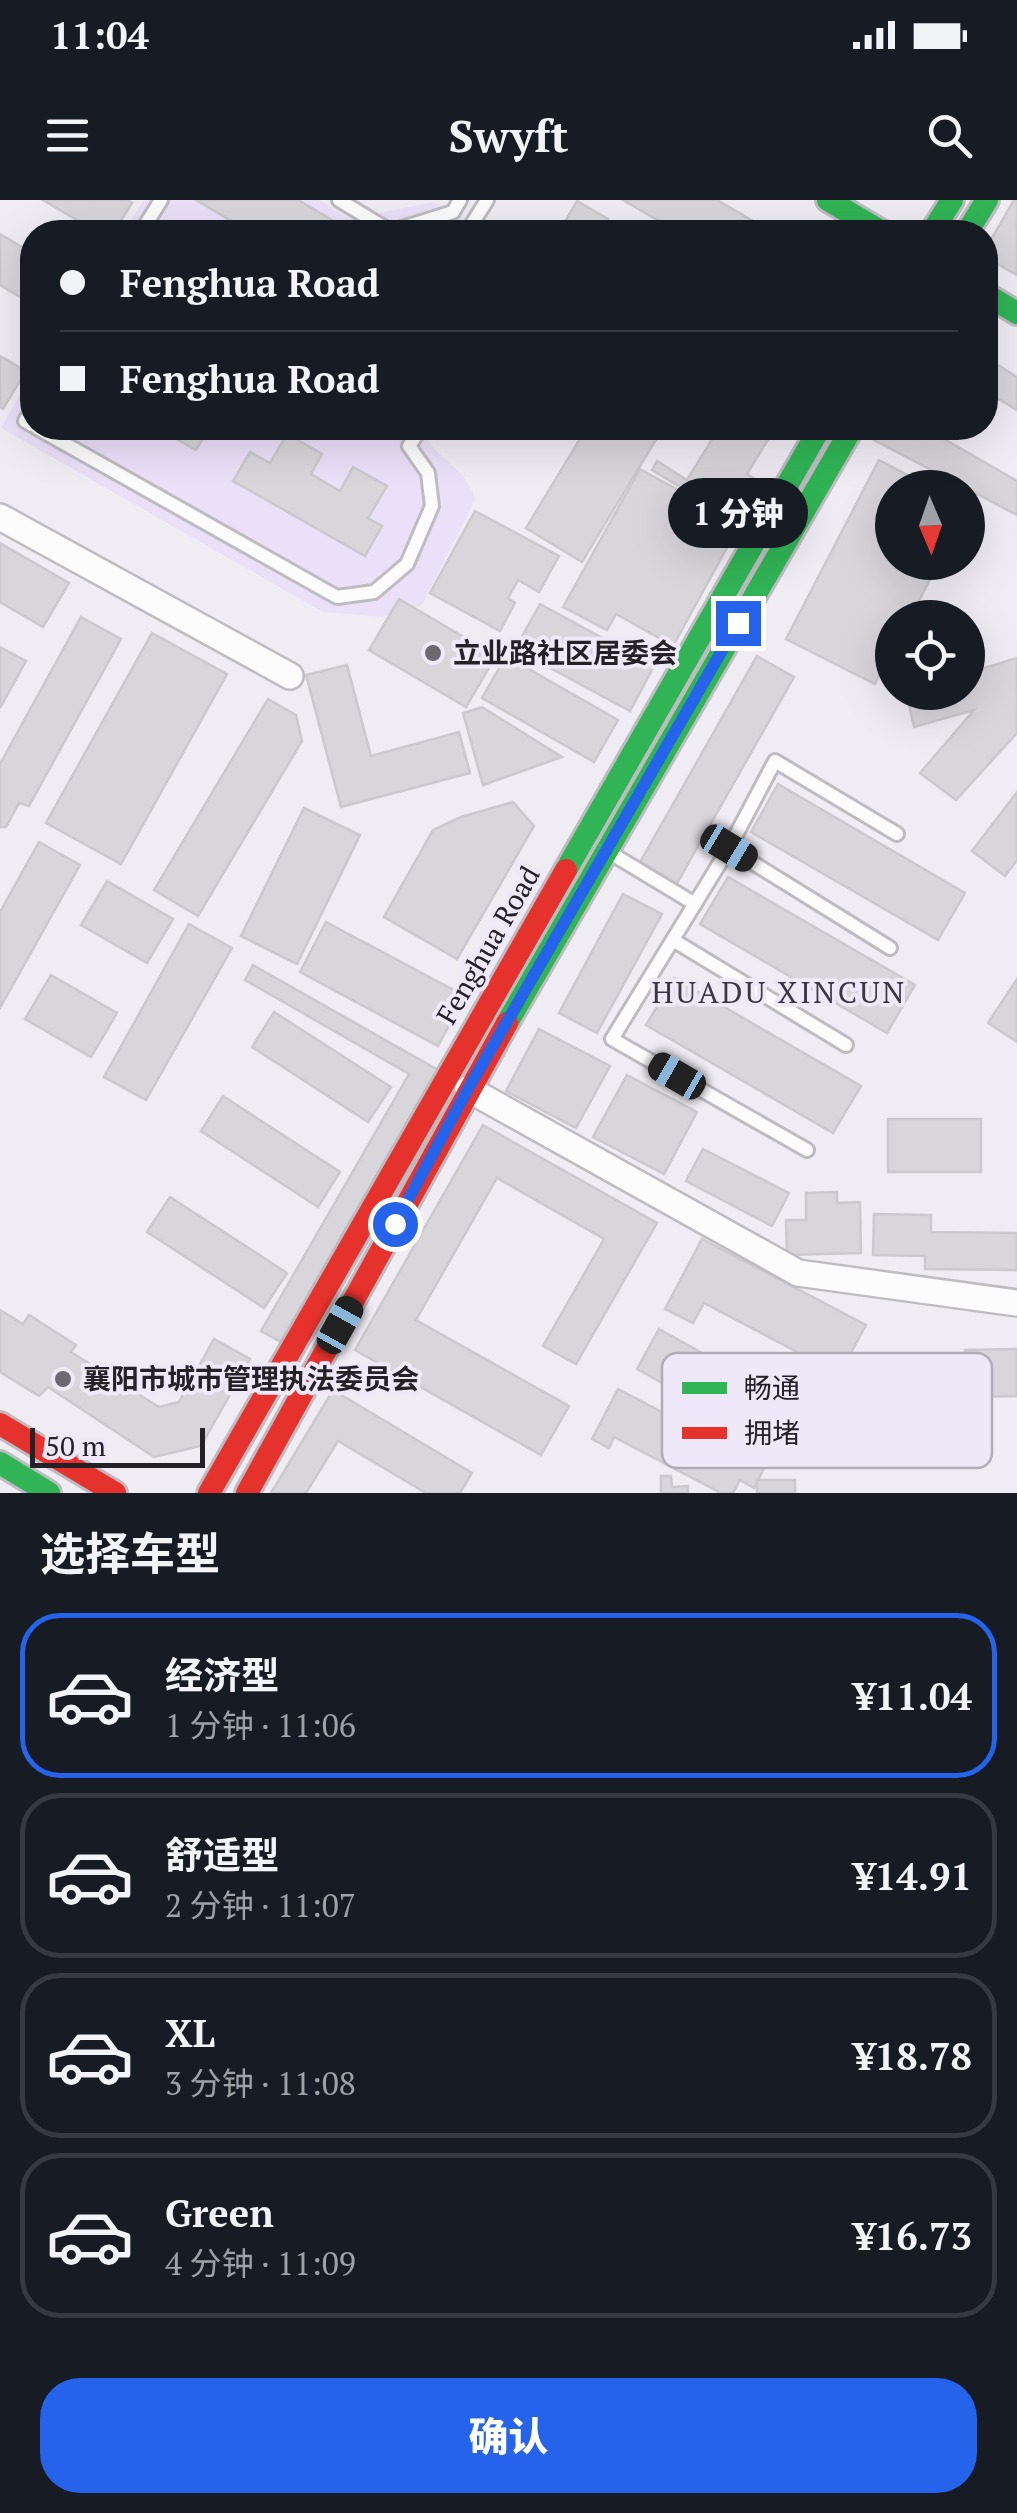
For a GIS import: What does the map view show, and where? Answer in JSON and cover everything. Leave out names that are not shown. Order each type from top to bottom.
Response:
[{"type":"street","points":[[828,200],[862,220]]},
{"type":"street","name":"Fenghua Road","points":[[208,1493],[813,440]]},
{"type":"street","name":"Fenghua Road","points":[[247,1493],[468,1089],[845,440]]},
{"type":"street","points":[[0,516],[290,676]]},
{"type":"street","points":[[468,1089],[798,1274],[1017,1303]]},
{"type":"street","points":[[0,1424],[115,1493]]},
{"type":"street","points":[[0,1463],[50,1493]]},
{"type":"lane","points":[[339,200],[371,220]]},
{"type":"lane","points":[[428,220],[454,212],[460,200]]},
{"type":"lane","points":[[59,440],[337,597],[374,592],[407,564],[432,506],[428,474],[409,446],[413,440]]},
{"type":"lane","points":[[806,1150],[612,1040],[729,848],[775,761],[897,834]]},
{"type":"lane","points":[[729,848],[890,948]]},
{"type":"lane","points":[[606,850],[695,904]]},
{"type":"lane","points":[[673,940],[846,1045]]},
{"type":"shaded area","points":[[144,200],[319,200],[349,219],[434,202],[466,220],[131,220]]},
{"type":"shaded area","points":[[20,395],[20,439],[1,428]]},
{"type":"shaded area","points":[[22,440],[427,440],[461,474],[475,500],[422,605],[381,617],[323,612]]},
{"type":"building","points":[[43,200],[132,203],[121,220],[77,220]]},
{"type":"building","points":[[196,200],[298,200],[332,220],[230,220]]},
{"type":"building","points":[[623,200],[717,200],[751,220],[657,220]]},
{"type":"building","points":[[1017,200],[1017,275],[998,264],[998,228]]},
{"type":"building","points":[[577,201],[608,219],[607,220],[566,220]]},
{"type":"building","points":[[0,234],[20,246],[20,297],[0,285]]},
{"type":"building","points":[[0,356],[20,368],[20,381],[3,409]]},
{"type":"building","points":[[998,365],[1017,377],[1017,410],[998,399]]},
{"type":"building","points":[[178,440],[202,440],[196,450]]},
{"type":"building","points":[[283,440],[298,440],[322,454],[311,474],[340,491],[353,467],[387,486],[368,518],[382,526],[365,556],[233,481],[250,452],[270,463]]},
{"type":"building","points":[[579,440],[656,440],[582,562],[526,528]]},
{"type":"building","points":[[712,440],[768,440],[747,474],[763,484],[740,523],[652,470],[657,461],[687,480]]},
{"type":"building","points":[[874,440],[946,440],[1017,481],[1017,515],[985,498],[985,470],[931,470]]},
{"type":"building","points":[[879,460],[898,470],[875,470],[875,580],[930,580],[919,600],[875,600],[875,684],[786,639]]},
{"type":"building","points":[[640,469],[740,524],[673,646],[616,614],[607,630],[563,607]]},
{"type":"building","points":[[475,511],[559,556],[539,592],[518,580],[508,598],[515,603],[500,631],[430,593]]},
{"type":"building","points":[[0,543],[69,583],[43,627],[0,602]]},
{"type":"building","name":"立业路社区居委会","points":[[399,599],[496,656],[466,707],[369,650]]},
{"type":"building","points":[[540,604],[654,666],[630,711],[515,649]]},
{"type":"building","points":[[81,617],[121,639],[29,806],[19,803],[6,827],[0,827],[0,764]]},
{"type":"building","points":[[152,633],[227,674],[121,864],[46,823]]},
{"type":"building","points":[[0,647],[26,661],[0,708]]},
{"type":"building","points":[[506,656],[618,720],[594,762],[482,698]]},
{"type":"building","points":[[757,656],[794,677],[676,885],[639,864]]},
{"type":"building","points":[[1017,658],[1017,733],[956,800],[920,773],[974,710],[985,710],[985,668]]},
{"type":"building","points":[[347,665],[371,756],[459,732],[470,773],[341,807],[306,675]]},
{"type":"building","points":[[268,699],[296,715],[302,741],[198,916],[154,890]]},
{"type":"building","points":[[482,707],[562,757],[483,785],[463,713]]},
{"type":"building","points":[[910,710],[974,710],[914,727]]},
{"type":"building","points":[[778,784],[965,893],[938,940],[751,832]]},
{"type":"building","points":[[1017,792],[1017,860],[1005,876],[972,851]]},
{"type":"building","points":[[513,802],[534,826],[457,959],[384,917],[433,830],[461,817]]},
{"type":"building","points":[[304,808],[360,835],[297,964],[241,936]]},
{"type":"building","points":[[39,842],[80,865],[0,1008],[0,912]]},
{"type":"building","points":[[728,877],[915,985],[887,1033],[700,924]]},
{"type":"building","points":[[107,881],[173,919],[147,963],[81,925]]},
{"type":"building","points":[[623,894],[662,914],[597,1033],[559,1013]]},
{"type":"building","points":[[326,922],[465,996],[438,1046],[300,972]]},
{"type":"building","points":[[189,924],[232,948],[146,1100],[104,1077]]},
{"type":"building","points":[[253,965],[438,1070],[281,1342],[261,1331],[409,1074],[245,980]]},
{"type":"building","points":[[51,975],[117,1013],[91,1057],[25,1019]]},
{"type":"building","points":[[674,978],[861,1086],[833,1133],[646,1025]]},
{"type":"building","points":[[1017,979],[1017,1042],[988,1023]]},
{"type":"building","points":[[274,1012],[391,1087],[368,1122],[252,1047]]},
{"type":"building","points":[[539,1029],[610,1066],[576,1128],[506,1091]]},
{"type":"building","points":[[627,1075],[697,1112],[664,1174],[593,1137]]},
{"type":"building","points":[[223,1096],[340,1172],[318,1207],[201,1131]]},
{"type":"building","points":[[888,1119],[981,1119],[981,1172],[888,1172]]},
{"type":"building","points":[[483,1125],[657,1223],[576,1364],[543,1346],[604,1239],[497,1178],[416,1320],[569,1406],[541,1455],[355,1350]]},
{"type":"building","points":[[703,1149],[789,1193],[772,1226],[686,1181]]},
{"type":"building","points":[[837,1192],[837,1203],[860,1202],[861,1253],[787,1255],[786,1220],[806,1220],[806,1193]]},
{"type":"building","points":[[170,1197],[287,1273],[264,1308],[147,1232]]},
{"type":"building","points":[[874,1214],[931,1215],[931,1232],[1017,1233],[1017,1270],[925,1269],[925,1256],[873,1255]]},
{"type":"building","points":[[702,1239],[866,1325],[851,1353],[799,1353],[704,1303],[693,1323],[665,1309]]},
{"type":"building","name":"襄阳市城市管理执法委员会","points":[[0,1310],[23,1324],[29,1315],[76,1345],[71,1352],[159,1407],[179,1402],[214,1339],[250,1359],[201,1446],[154,1457],[48,1387],[39,1396],[0,1372]]},
{"type":"building","points":[[659,1329],[702,1353],[662,1353],[662,1383],[637,1369]]},
{"type":"building","points":[[1017,1349],[1017,1396],[992,1396],[992,1353],[965,1350]]},
{"type":"building","points":[[618,1389],[662,1412],[662,1462],[614,1437],[609,1448],[592,1439]]},
{"type":"building","points":[[333,1390],[472,1473],[460,1493],[426,1493],[338,1441],[306,1493],[271,1493]]},
{"type":"building","points":[[673,1468],[764,1468],[754,1488],[740,1480],[733,1493],[721,1493]]},
{"type":"building","points":[[661,1476],[671,1476],[672,1487],[688,1486],[688,1493],[661,1493]]},
{"type":"building","points":[[757,1480],[795,1480],[795,1493],[757,1493]]},
{"type":"traffic: fast","points":[[828,200],[862,220]]},
{"type":"traffic: fast","points":[[940,220],[952,200]]},
{"type":"traffic: fast","points":[[974,220],[987,200]]},
{"type":"traffic: fast","points":[[998,302],[1017,313]]},
{"type":"traffic: fast","points":[[566,870],[813,440]]},
{"type":"traffic: fast","points":[[507,1023],[845,440]]},
{"type":"traffic: fast","points":[[0,1463],[49,1493]]},
{"type":"traffic: jam","points":[[209,1493],[566,870]]},
{"type":"traffic: jam","points":[[247,1493],[507,1023]]},
{"type":"traffic: jam","points":[[0,1424],[115,1493]]},
{"type":"place","name":"立业路社区居委会","points":[[433,653]]},
{"type":"place","name":"襄阳市城市管理执法委员会","points":[[63,1379]]},
{"type":"district","name":"HUADU XINCUN","points":[[779,993]]},
{"type":"route","points":[[395,1224],[468,1089],[738,623]]}]
